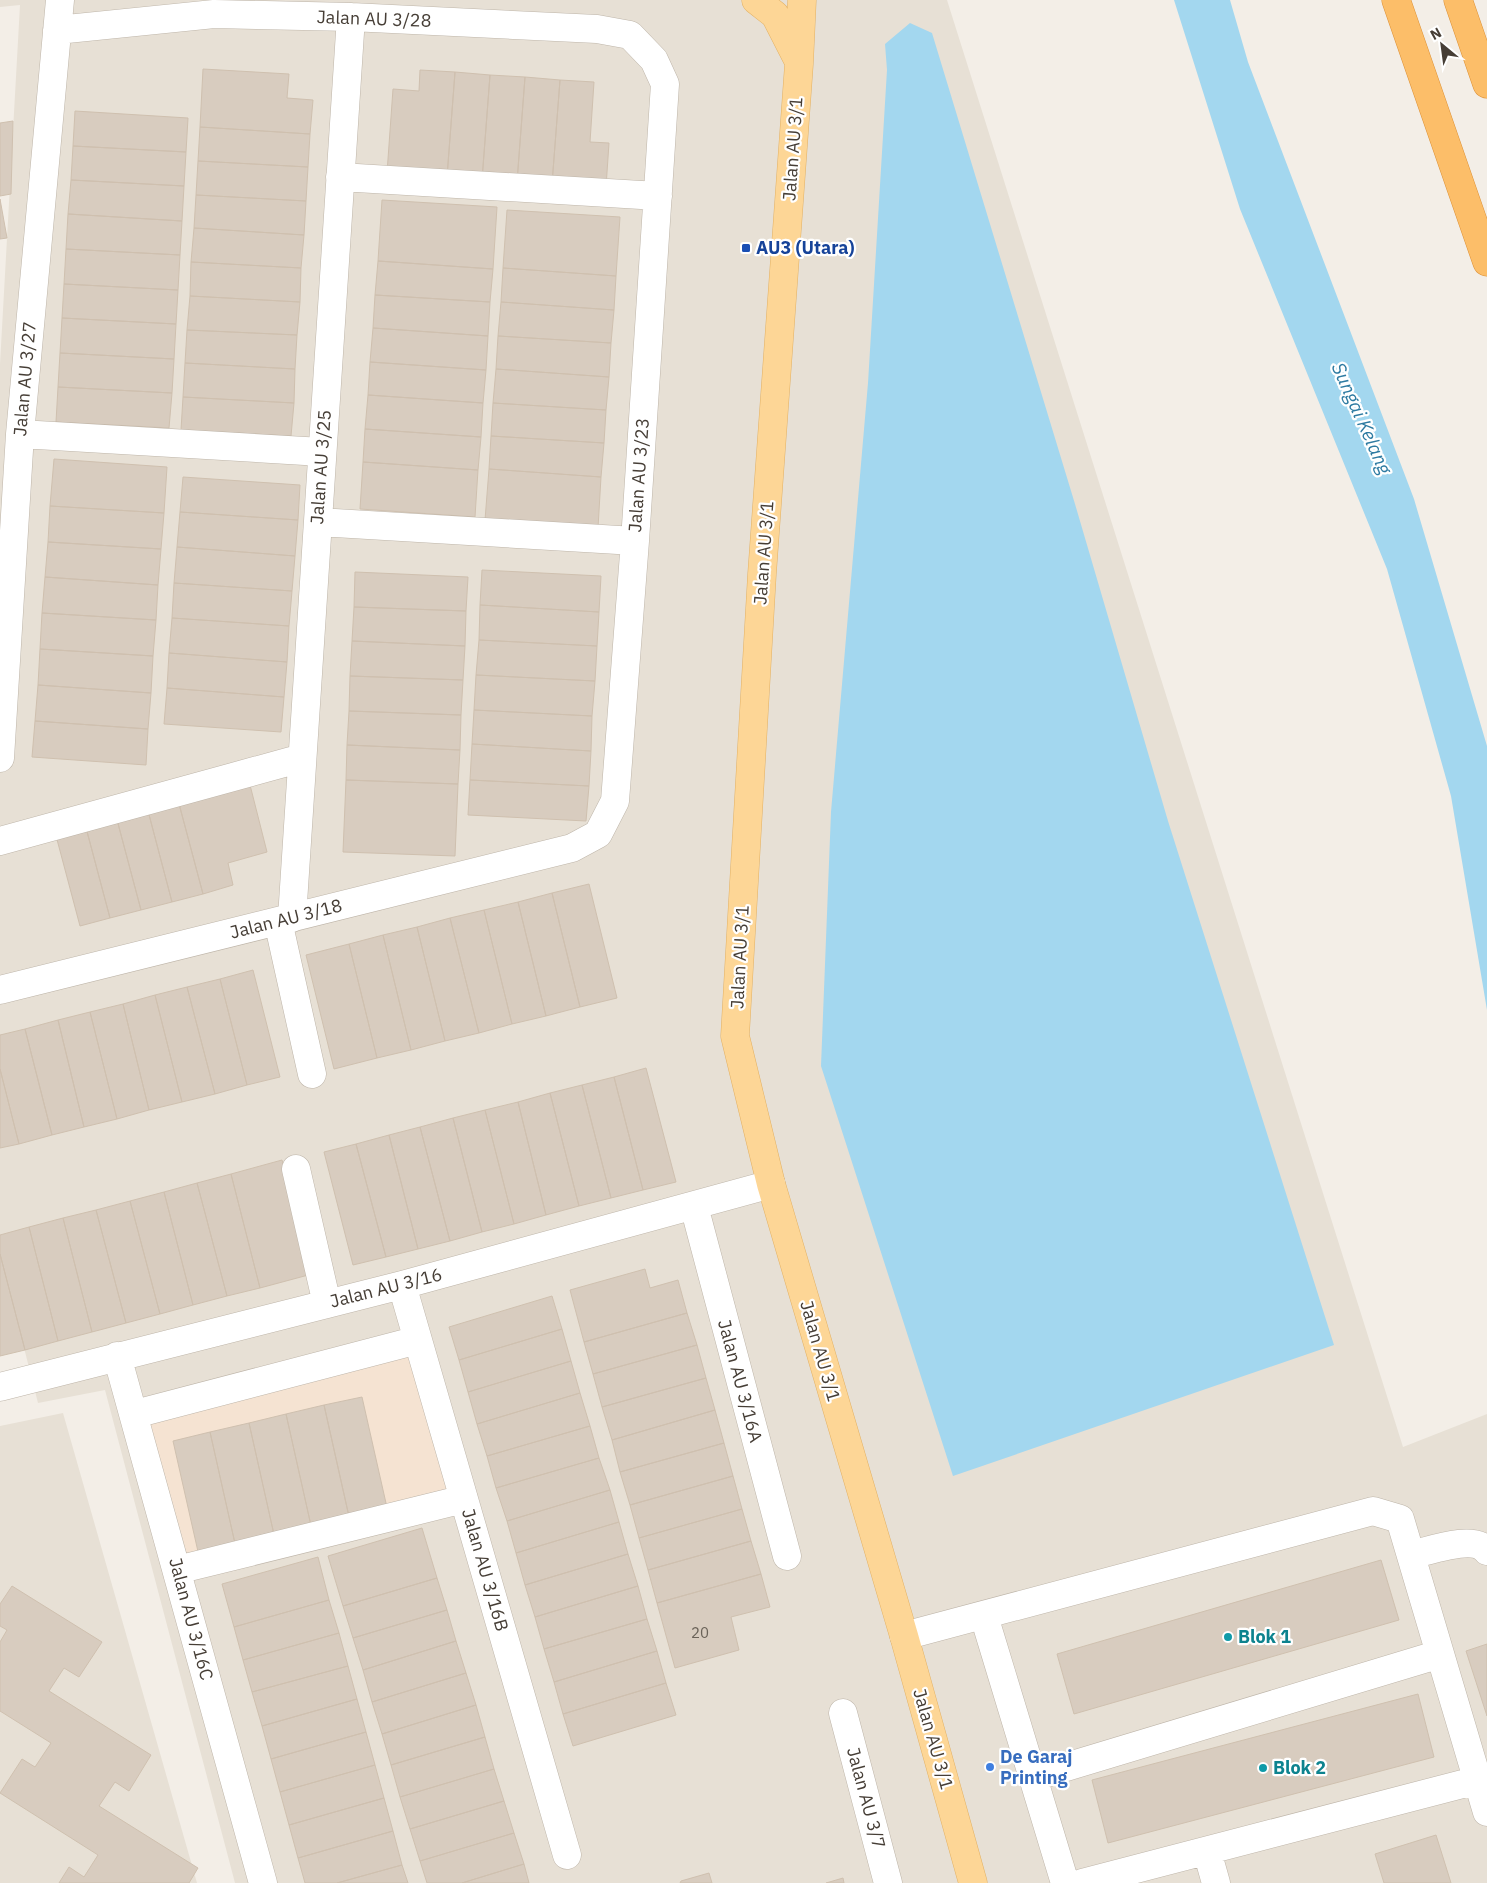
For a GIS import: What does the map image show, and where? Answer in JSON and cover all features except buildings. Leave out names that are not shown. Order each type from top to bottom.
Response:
[{"type":"highway","points":[[1396,0],[1487,262]]},
{"type":"highway","points":[[1458,0],[1487,84]]},
{"type":"main road","points":[[756,0],[776,15],[799,64]]},
{"type":"main road","name":"Jalan AU 3/1","points":[[802,0],[762,574],[735,1036],[771,1184],[904,1636],[973,1883]]},
{"type":"street","name":"Jalan AU 3/27","points":[[0,758],[20,434],[60,0]]},
{"type":"street","name":"Jalan AU 3/28","points":[[57,30],[214,14],[351,17],[597,28],[630,35],[654,60],[665,84]]},
{"type":"street","name":"Jalan AU 3/25","points":[[312,1074],[285,919],[302,758],[351,17]]},
{"type":"street","name":"Jalan AU 3/23","points":[[572,848],[598,834],[614,802],[635,541],[665,84]]},
{"type":"street","points":[[340,177],[658,196]]},
{"type":"street","points":[[20,434],[322,452]]},
{"type":"street","points":[[318,522],[635,541]]},
{"type":"street","points":[[0,840],[302,758]]},
{"type":"street","name":"Jalan AU 3/18","points":[[0,990],[572,848]]},
{"type":"street","points":[[296,1169],[327,1304]]},
{"type":"street","name":"Jalan AU 3/16","points":[[0,1387],[402,1285],[771,1184]]},
{"type":"street","name":"Jalan AU 3/16A","points":[[694,1206],[787,1556]]},
{"type":"street","name":"Jalan AU 3/16B","points":[[402,1285],[567,1855]]},
{"type":"street","points":[[135,1414],[418,1340]]},
{"type":"street","name":"Jalan AU 3/16C","points":[[117,1356],[135,1414],[263,1883]]},
{"type":"street","points":[[177,1570],[464,1499]]},
{"type":"street","points":[[904,1636],[1373,1511],[1400,1519],[1487,1812]]},
{"type":"street","points":[[1411,1555],[1465,1542],[1484,1548],[1487,1551]]},
{"type":"street","points":[[984,1616],[1065,1883]]},
{"type":"street","points":[[1033,1777],[1440,1654]]},
{"type":"street","name":"Jalan AU 3/7","points":[[843,1714],[888,1883]]},
{"type":"street","points":[[1082,1883],[1478,1780]]},
{"type":"street","points":[[1207,1851],[1216,1883]]},
{"type":"shaded area","points":[[0,0],[947,0],[1403,1447],[1487,1414],[1487,1883],[235,1883],[105,1390],[38,1403],[0,1253],[0,364],[20,5],[0,7]]},
{"type":"shaded area","points":[[409,1352],[451,1494],[188,1558],[149,1420]]},
{"type":"shaded area","points":[[63,1413],[197,1883],[0,1883],[0,1426]]},
{"type":"water","name":"Sungai Kelang","points":[[1174,0],[1230,0],[1248,62],[1414,499],[1487,746],[1487,1010],[1451,796],[1387,569],[1240,209]]},
{"type":"water","points":[[910,23],[932,33],[1075,504],[1168,821],[1334,1345],[953,1476],[821,1066],[831,812],[868,383],[887,70],[885,44]]},
{"type":"place","name":"AU3 (Utara)","points":[[746,248]]},
{"type":"place","name":"Blok 1","points":[[1228,1637]]},
{"type":"place","name":"De Garaj Printing","points":[[990,1767]]},
{"type":"place","name":"Blok 2","points":[[1263,1768]]}]
